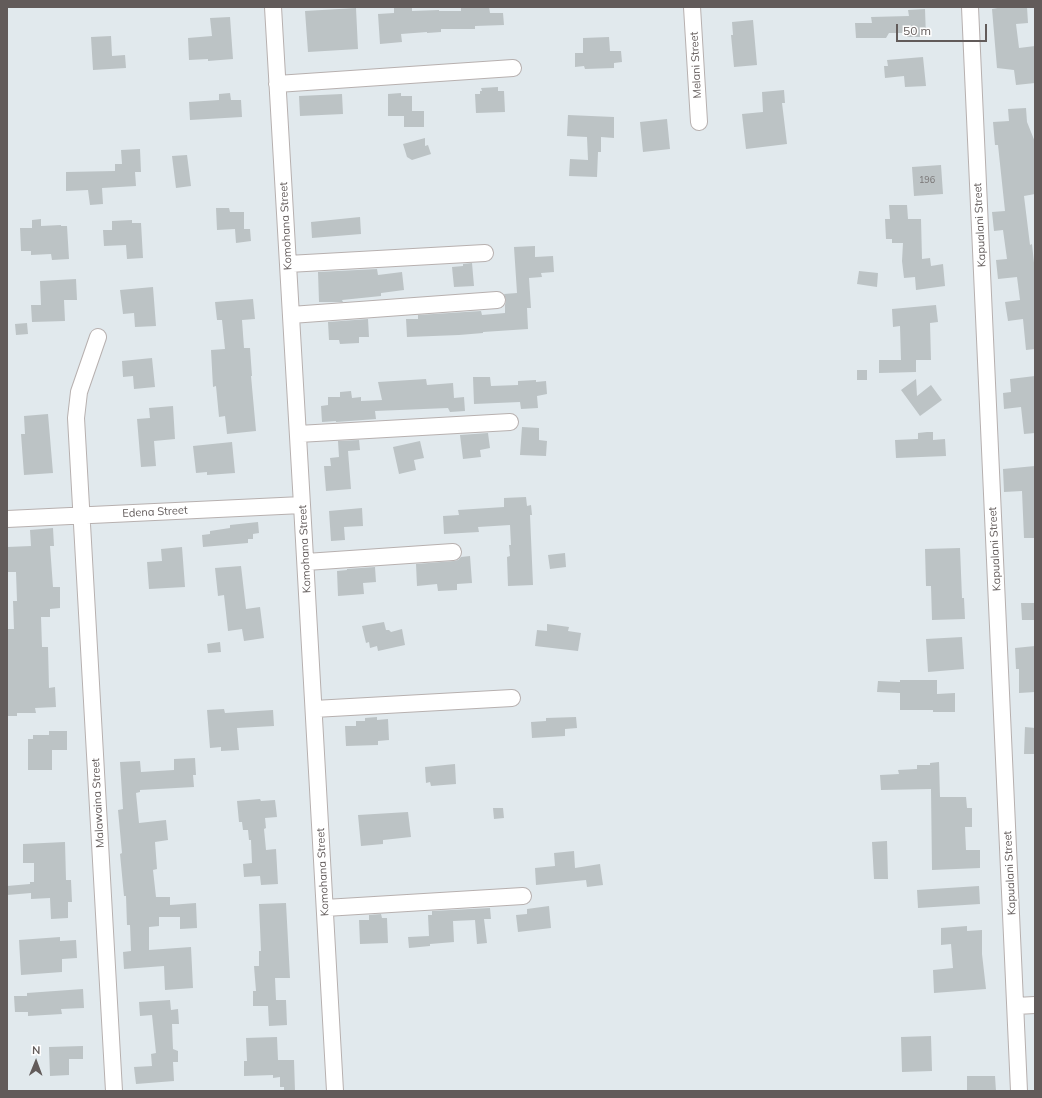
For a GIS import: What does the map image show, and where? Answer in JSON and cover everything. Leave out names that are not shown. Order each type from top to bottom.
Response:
[{"type":"street","name":"Komohana Street","points":[[273,7],[306,562],[335,1091]]},
{"type":"street","name":"Melani Street","points":[[692,7],[699,122]]},
{"type":"street","name":"Kapualani Street","points":[[970,7],[1020,1091]]},
{"type":"street","points":[[277,84],[513,68]]},
{"type":"street","points":[[288,264],[486,253]]},
{"type":"street","points":[[291,315],[497,300]]},
{"type":"street","name":"Malawaina Street","points":[[98,337],[79,392],[76,418],[114,1091]]},
{"type":"street","points":[[298,434],[510,422]]},
{"type":"street","name":"Edena Street","points":[[7,519],[302,505]]},
{"type":"street","points":[[306,562],[453,552]]},
{"type":"street","points":[[314,709],[512,698]]},
{"type":"street","points":[[325,908],[523,896]]},
{"type":"street","points":[[1016,1006],[1035,1005]]},
{"type":"building","points":[[394,7],[412,7],[412,11],[461,11],[461,7],[489,7],[490,13],[503,13],[504,25],[475,26],[475,29],[441,29],[441,32],[401,34],[402,42],[380,44],[378,14],[394,13]]},
{"type":"building","points":[[1003,7],[1027,7],[1028,23],[1016,24],[1019,48],[1035,46],[1035,83],[1016,85],[1014,70],[997,68],[992,9]]},
{"type":"building","points":[[356,8],[358,49],[308,52],[305,11]]},
{"type":"building","points":[[925,9],[926,37],[907,37],[908,33],[889,33],[886,38],[856,38],[855,23],[872,23],[871,17],[909,16],[908,10]]},
{"type":"building","points":[[230,17],[233,59],[208,61],[208,59],[189,60],[188,38],[212,36],[210,18]]},
{"type":"building","points":[[753,20],[757,65],[734,67],[731,35],[733,35],[732,22]]},
{"type":"building","points":[[111,36],[112,56],[125,55],[126,68],[93,70],[91,37]]},
{"type":"building","points":[[609,37],[610,51],[621,51],[622,62],[614,63],[614,68],[585,69],[584,66],[575,67],[575,53],[583,53],[583,38]]},
{"type":"building","points":[[923,57],[926,86],[905,87],[904,76],[885,78],[884,66],[888,66],[887,60]]},
{"type":"building","points":[[498,87],[498,91],[504,91],[505,112],[476,113],[475,94],[480,94],[480,91],[482,91],[481,88]]},
{"type":"building","points":[[784,90],[785,103],[782,103],[787,144],[746,149],[742,114],[763,112],[762,92]]},
{"type":"building","points":[[230,93],[231,100],[241,100],[242,117],[190,120],[189,102],[219,100],[219,94]]},
{"type":"building","points":[[401,93],[401,96],[412,96],[412,111],[424,111],[424,127],[404,127],[404,116],[388,116],[388,94]]},
{"type":"building","points":[[342,94],[343,114],[300,116],[299,96]]},
{"type":"building","points":[[1026,108],[1027,122],[1035,142],[1035,194],[1024,196],[1035,272],[1035,349],[1026,350],[1023,319],[1008,321],[1005,302],[1020,300],[1017,277],[998,279],[996,260],[1007,259],[1003,230],[994,231],[992,212],[1005,211],[998,145],[995,145],[993,122],[1009,121],[1008,109]]},
{"type":"building","points":[[568,115],[614,117],[614,138],[601,137],[601,152],[598,152],[597,177],[569,176],[570,159],[588,160],[587,137],[567,136]]},
{"type":"building","points":[[667,119],[670,149],[643,152],[640,122]]},
{"type":"building","points":[[425,138],[425,146],[428,145],[431,154],[412,160],[407,157],[403,144]]},
{"type":"building","points":[[140,149],[141,172],[135,172],[136,186],[102,188],[103,204],[90,205],[88,190],[66,191],[66,172],[115,171],[115,164],[122,164],[121,150]]},
{"type":"building","points":[[187,155],[191,186],[176,188],[172,156]]},
{"type":"building","points":[[941,165],[943,194],[914,196],[912,167]]},
{"type":"building","points":[[889,205],[907,205],[908,219],[921,219],[922,259],[930,258],[931,266],[943,264],[945,286],[916,290],[915,277],[904,278],[902,261],[903,243],[892,243],[892,239],[886,239],[885,219],[890,219]]},
{"type":"building","points":[[216,208],[229,208],[230,212],[244,212],[244,229],[250,229],[251,241],[236,243],[235,229],[217,230]]},
{"type":"building","points":[[360,217],[361,234],[312,238],[311,222]]},
{"type":"building","points":[[41,219],[41,226],[67,226],[69,259],[52,260],[51,254],[31,255],[31,251],[21,251],[20,228],[32,228],[32,220]]},
{"type":"building","points":[[132,220],[132,223],[141,223],[143,258],[127,259],[126,245],[104,246],[103,230],[112,230],[112,221]]},
{"type":"building","points":[[535,246],[535,257],[553,256],[554,272],[541,273],[542,277],[529,278],[531,308],[527,308],[528,329],[459,335],[407,337],[406,319],[418,319],[418,315],[481,311],[482,315],[505,313],[506,300],[504,294],[517,293],[514,247]]},
{"type":"building","points":[[472,263],[474,286],[454,287],[452,267]]},
{"type":"building","points":[[377,269],[378,275],[402,272],[404,290],[381,293],[381,296],[342,300],[343,302],[319,302],[318,272]]},
{"type":"building","points":[[859,271],[878,273],[877,287],[857,284]]},
{"type":"building","points":[[76,279],[77,300],[64,300],[65,321],[32,322],[31,305],[41,305],[40,281]]},
{"type":"building","points":[[153,287],[156,326],[135,327],[134,313],[123,314],[120,290]]},
{"type":"building","points":[[253,299],[255,319],[242,320],[244,348],[250,348],[256,431],[227,434],[225,416],[219,417],[216,386],[213,387],[211,350],[225,349],[222,320],[217,320],[215,302]]},
{"type":"building","points":[[936,305],[938,322],[930,323],[931,360],[916,360],[916,372],[879,373],[879,360],[901,360],[900,326],[893,327],[892,309]]},
{"type":"building","points":[[368,319],[369,337],[359,337],[359,343],[340,344],[339,340],[329,340],[328,322]]},
{"type":"building","points":[[27,323],[28,334],[16,335],[15,324]]},
{"type":"building","points":[[152,358],[155,387],[134,389],[133,376],[123,377],[122,361]]},
{"type":"building","points":[[857,370],[867,370],[867,380],[857,380]]},
{"type":"building","points":[[1035,376],[1035,433],[1024,434],[1021,407],[1004,409],[1003,393],[1011,392],[1010,379]]},
{"type":"building","points":[[473,377],[490,377],[491,386],[518,385],[518,381],[546,381],[547,394],[537,396],[538,408],[521,409],[520,402],[474,404]]},
{"type":"building","points":[[426,379],[427,385],[453,383],[454,398],[464,397],[465,411],[450,412],[448,408],[375,411],[376,419],[322,422],[321,406],[328,405],[328,397],[340,397],[340,392],[351,391],[352,398],[361,397],[361,401],[382,400],[378,382]]},
{"type":"building","points":[[916,379],[917,396],[931,385],[942,400],[920,416],[901,390]]},
{"type":"building","points":[[173,406],[175,439],[154,441],[156,466],[141,467],[137,419],[150,418],[149,408]]},
{"type":"building","points":[[48,414],[53,473],[24,475],[21,434],[25,434],[24,416]]},
{"type":"building","points":[[522,427],[539,428],[539,440],[547,441],[546,456],[520,455]]},
{"type":"building","points":[[933,432],[933,440],[945,439],[946,456],[896,458],[895,440],[918,439],[918,433]]},
{"type":"building","points":[[488,433],[490,448],[480,450],[481,457],[463,459],[460,435]]},
{"type":"building","points":[[359,440],[360,450],[348,451],[351,489],[326,491],[324,466],[331,466],[330,458],[339,457],[338,441]]},
{"type":"building","points":[[420,441],[424,458],[414,460],[416,470],[399,474],[393,447]]},
{"type":"building","points":[[232,442],[235,473],[207,475],[207,472],[196,473],[193,446]]},
{"type":"building","points":[[1035,466],[1035,538],[1024,538],[1022,491],[1004,492],[1003,469]]},
{"type":"building","points":[[526,497],[527,506],[531,505],[532,515],[530,515],[533,585],[508,586],[507,557],[510,556],[510,525],[478,527],[479,532],[444,534],[443,516],[459,515],[458,510],[504,507],[504,498]]},
{"type":"building","points":[[362,508],[363,526],[344,527],[345,540],[331,541],[329,511]]},
{"type":"building","points":[[258,522],[259,533],[253,534],[253,539],[248,539],[248,543],[203,547],[202,535],[210,534],[210,531],[230,528],[230,525]]},
{"type":"building","points":[[53,528],[54,546],[50,546],[53,587],[60,587],[60,608],[50,609],[50,617],[41,617],[42,647],[48,647],[49,688],[55,687],[56,707],[35,708],[36,713],[17,713],[17,716],[7,716],[7,629],[14,629],[13,601],[17,601],[16,572],[7,572],[7,547],[31,546],[30,530]]},
{"type":"building","points":[[182,547],[185,587],[149,589],[147,562],[162,561],[161,549]]},
{"type":"building","points":[[960,548],[962,598],[964,598],[965,619],[932,620],[931,586],[926,586],[925,549]]},
{"type":"building","points":[[565,553],[566,567],[550,569],[548,555]]},
{"type":"building","points":[[470,556],[472,583],[457,584],[457,590],[438,591],[437,584],[417,586],[416,564],[454,561],[461,557]]},
{"type":"building","points":[[241,566],[246,609],[260,607],[264,638],[244,641],[242,629],[228,631],[224,595],[218,596],[215,568]]},
{"type":"building","points":[[375,567],[376,582],[363,583],[364,594],[338,596],[337,571]]},
{"type":"building","points":[[1021,603],[1035,603],[1035,620],[1022,620]]},
{"type":"building","points":[[384,622],[386,630],[391,632],[402,629],[405,645],[378,651],[377,646],[370,648],[369,642],[366,643],[362,626]]},
{"type":"building","points":[[547,624],[569,627],[568,631],[581,633],[578,651],[535,646],[537,630],[547,631]]},
{"type":"building","points":[[962,637],[964,669],[928,672],[926,639]]},
{"type":"building","points":[[220,642],[221,652],[208,653],[207,644]]},
{"type":"building","points":[[1035,646],[1035,692],[1019,693],[1019,669],[1016,669],[1015,648]]},
{"type":"building","points":[[900,680],[937,680],[937,694],[955,693],[955,712],[900,710],[900,693],[877,692],[878,681],[900,682]]},
{"type":"building","points":[[224,709],[225,713],[273,710],[274,726],[237,728],[239,750],[221,751],[221,747],[210,748],[207,710]]},
{"type":"building","points":[[377,717],[377,720],[388,719],[389,740],[378,741],[378,745],[346,746],[345,726],[356,726],[356,721],[365,721],[365,718]]},
{"type":"building","points":[[576,717],[577,728],[565,729],[565,736],[532,738],[531,722],[546,721],[546,718]]},
{"type":"building","points":[[1025,727],[1035,728],[1035,754],[1024,754]]},
{"type":"building","points":[[49,731],[67,731],[67,750],[52,750],[52,770],[28,770],[28,739],[33,739],[33,735],[49,735]]},
{"type":"building","points":[[195,758],[196,775],[193,775],[194,787],[140,790],[140,792],[136,793],[139,823],[166,820],[168,840],[155,842],[157,869],[153,870],[156,897],[170,897],[170,905],[196,903],[197,928],[180,929],[180,917],[159,917],[159,926],[149,927],[149,950],[191,947],[193,988],[165,990],[164,966],[124,969],[123,952],[131,951],[130,925],[127,925],[126,896],[124,896],[120,854],[122,853],[118,810],[123,809],[120,762],[140,761],[141,772],[174,770],[174,759]]},
{"type":"building","points":[[939,762],[940,797],[966,797],[967,808],[972,808],[972,827],[965,827],[966,850],[980,850],[980,868],[932,870],[931,789],[881,790],[880,775],[899,774],[898,770],[917,769],[917,765],[930,765],[930,763]]},
{"type":"building","points":[[455,764],[456,784],[431,786],[430,782],[426,783],[425,767]]},
{"type":"building","points":[[260,799],[261,801],[275,800],[277,817],[265,818],[266,828],[264,829],[266,850],[276,849],[278,884],[261,885],[260,876],[244,877],[243,864],[252,863],[251,840],[249,840],[248,830],[243,830],[242,822],[239,822],[237,801]]},
{"type":"building","points":[[493,808],[503,808],[504,818],[494,819]]},
{"type":"building","points":[[408,812],[411,837],[383,840],[383,844],[361,846],[358,815]]},
{"type":"building","points":[[887,841],[888,879],[874,879],[872,842]]},
{"type":"building","points":[[65,842],[66,880],[71,880],[72,902],[68,902],[68,918],[51,919],[50,898],[31,899],[31,893],[7,895],[7,886],[30,884],[30,882],[34,882],[34,863],[23,863],[23,844]]},
{"type":"building","points":[[574,851],[575,868],[600,864],[603,885],[587,887],[586,880],[536,885],[535,868],[555,866],[554,853]]},
{"type":"building","points":[[979,886],[980,904],[918,908],[917,890]]},
{"type":"building","points":[[286,903],[290,978],[275,978],[276,1000],[286,1000],[287,1025],[269,1026],[268,1006],[253,1006],[253,991],[256,991],[254,966],[259,966],[259,951],[261,951],[259,904]]},
{"type":"building","points":[[549,906],[551,928],[518,932],[516,915],[527,914],[527,909]]},
{"type":"building","points":[[490,908],[491,919],[484,919],[487,943],[477,944],[475,920],[453,921],[454,942],[409,948],[408,937],[429,936],[428,915],[432,915],[432,911]]},
{"type":"building","points":[[381,914],[382,918],[387,918],[388,943],[360,944],[359,920],[369,920],[369,915]]},
{"type":"building","points":[[967,926],[967,931],[982,930],[982,954],[986,989],[934,993],[933,970],[953,968],[951,944],[941,945],[941,928]]},
{"type":"building","points":[[60,937],[60,941],[76,940],[77,958],[62,959],[62,972],[21,975],[19,940]]},
{"type":"building","points":[[83,989],[84,1008],[61,1009],[62,1014],[28,1016],[28,1012],[15,1012],[14,996],[27,996],[27,993]]},
{"type":"building","points":[[170,1000],[171,1010],[178,1009],[179,1024],[172,1024],[173,1049],[178,1051],[178,1062],[173,1062],[174,1081],[136,1084],[134,1067],[152,1066],[151,1054],[156,1053],[152,1015],[140,1016],[139,1002]]},
{"type":"building","points":[[931,1036],[932,1071],[902,1072],[901,1037]]},
{"type":"building","points":[[277,1037],[278,1060],[294,1060],[295,1091],[284,1091],[284,1087],[280,1087],[280,1077],[273,1078],[273,1075],[244,1076],[244,1061],[247,1061],[246,1038]]},
{"type":"building","points":[[83,1046],[83,1059],[69,1059],[69,1075],[50,1076],[49,1047]]},
{"type":"building","points":[[967,1076],[995,1076],[996,1091],[967,1091]]}]
